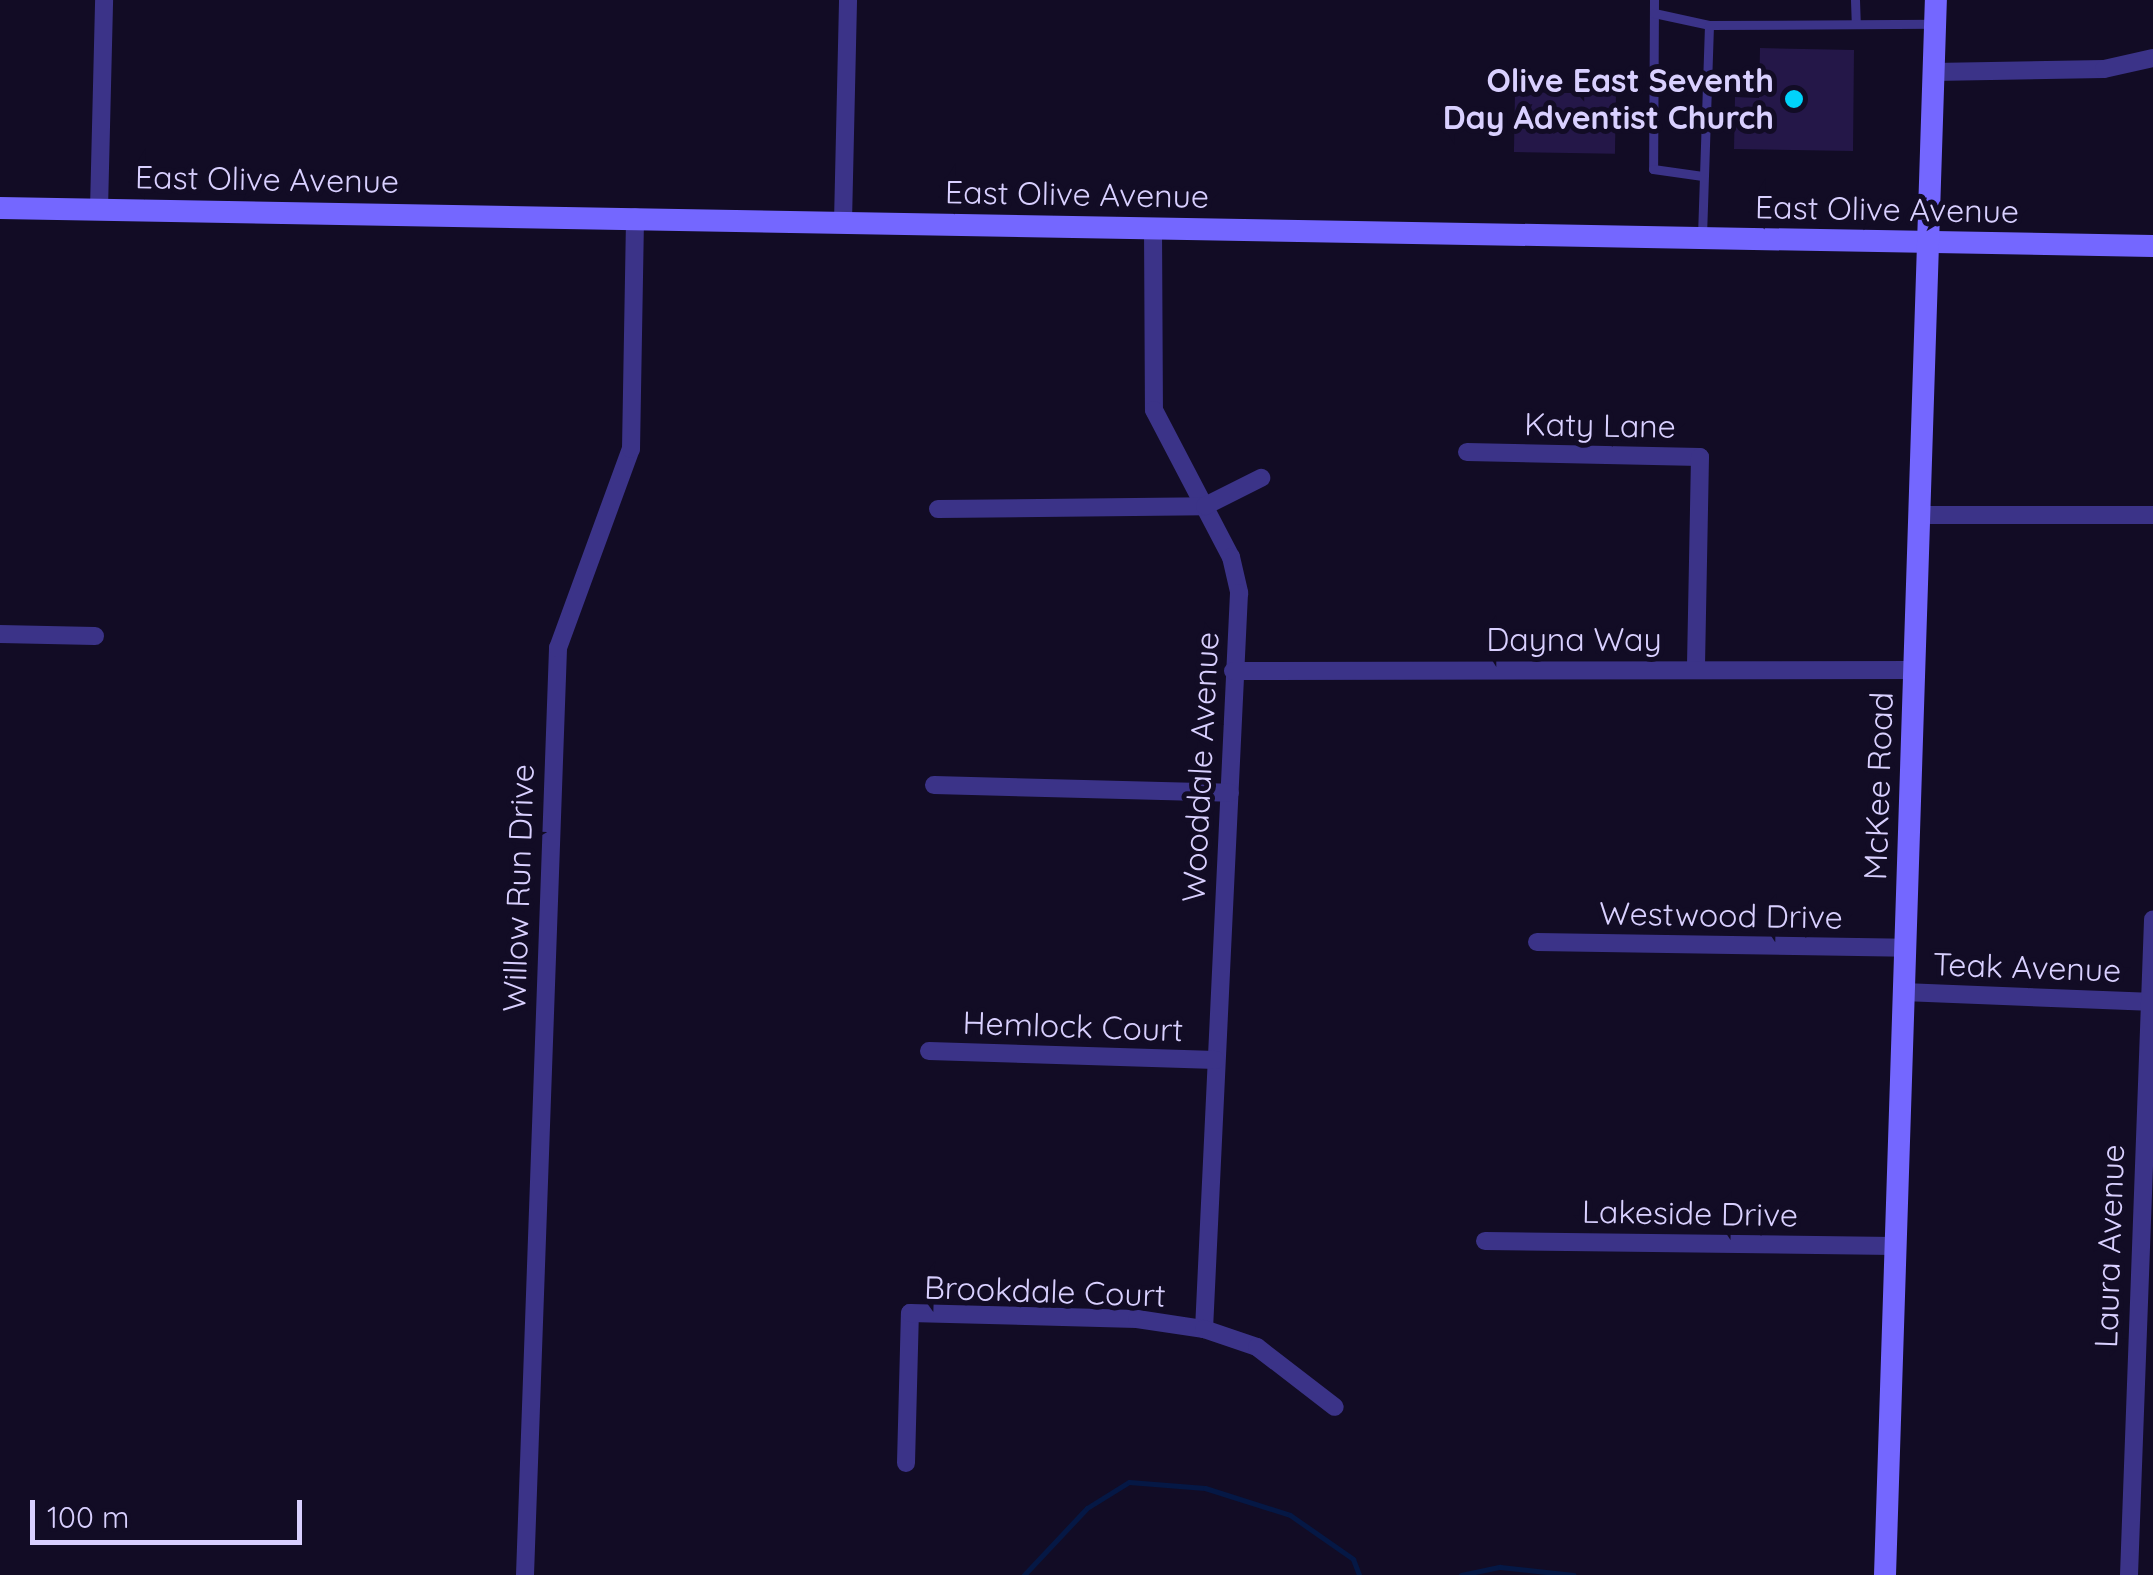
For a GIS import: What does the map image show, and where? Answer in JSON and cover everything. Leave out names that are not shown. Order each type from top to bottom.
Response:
[{"type":"main road","name":"McKee Road","points":[[1885,1575],[1932,243],[1936,0]]},
{"type":"main road","name":"East Olive Avenue","points":[[0,208],[2153,246]]},
{"type":"street","points":[[99,210],[104,0]]},
{"type":"street","points":[[843,222],[848,0]]},
{"type":"street","points":[[1933,72],[2104,69],[2153,58]]},
{"type":"street","name":"Willow Run Drive","points":[[525,1575],[558,648],[631,449],[634,217]]},
{"type":"street","name":"Wooddale Avenue","points":[[1153,228],[1154,410],[1205,506],[1238,593],[1204,1330]]},
{"type":"street","name":"Katy Lane","points":[[1467,452],[1700,457],[1696,668]]},
{"type":"street","points":[[938,509],[1205,506],[1261,478]]},
{"type":"street","points":[[1921,515],[2153,515]]},
{"type":"street","points":[[0,634],[95,636]]},
{"type":"street","name":"Dayna Way","points":[[1233,671],[1915,670]]},
{"type":"street","points":[[934,785],[1230,793]]},
{"type":"street","name":"Laura Avenue","points":[[2129,1575],[2153,918]]},
{"type":"street","name":"Westwood Drive","points":[[1537,942],[1905,948]]},
{"type":"street","name":"Teak Avenue","points":[[1903,992],[2148,1002]]},
{"type":"street","name":"Hemlock Court","points":[[929,1051],[1216,1060]]},
{"type":"street","name":"Lakeside Drive","points":[[1485,1241],[1894,1246]]},
{"type":"street","name":"Brookdale Court","points":[[906,1463],[910,1313],[1136,1319],[1204,1330]]},
{"type":"street","points":[[1204,1330],[1256,1347],[1335,1407]]},
{"type":"lane","points":[[1654,0],[1652,169],[1703,176]]},
{"type":"lane","points":[[1855,0],[1856,23]]},
{"type":"lane","points":[[1654,13],[1708,25],[1935,24]]},
{"type":"lane","points":[[1702,238],[1708,25]]},
{"type":"building","name":"Olive East Seventh Day Adventist Church","points":[[1760,48],[1854,50],[1853,151],[1734,149],[1735,97],[1759,98]]},
{"type":"building","points":[[1515,92],[1616,94],[1615,154],[1514,152]]},
{"type":"waterway","points":[[1024,1575],[1087,1508],[1129,1482],[1205,1488],[1290,1515],[1353,1559],[1359,1575]]},
{"type":"waterway","points":[[1461,1575],[1500,1567],[1574,1575]]},
{"type":"place","name":"Olive East Seventh Day Adventist Church","points":[[1794,99]]}]
